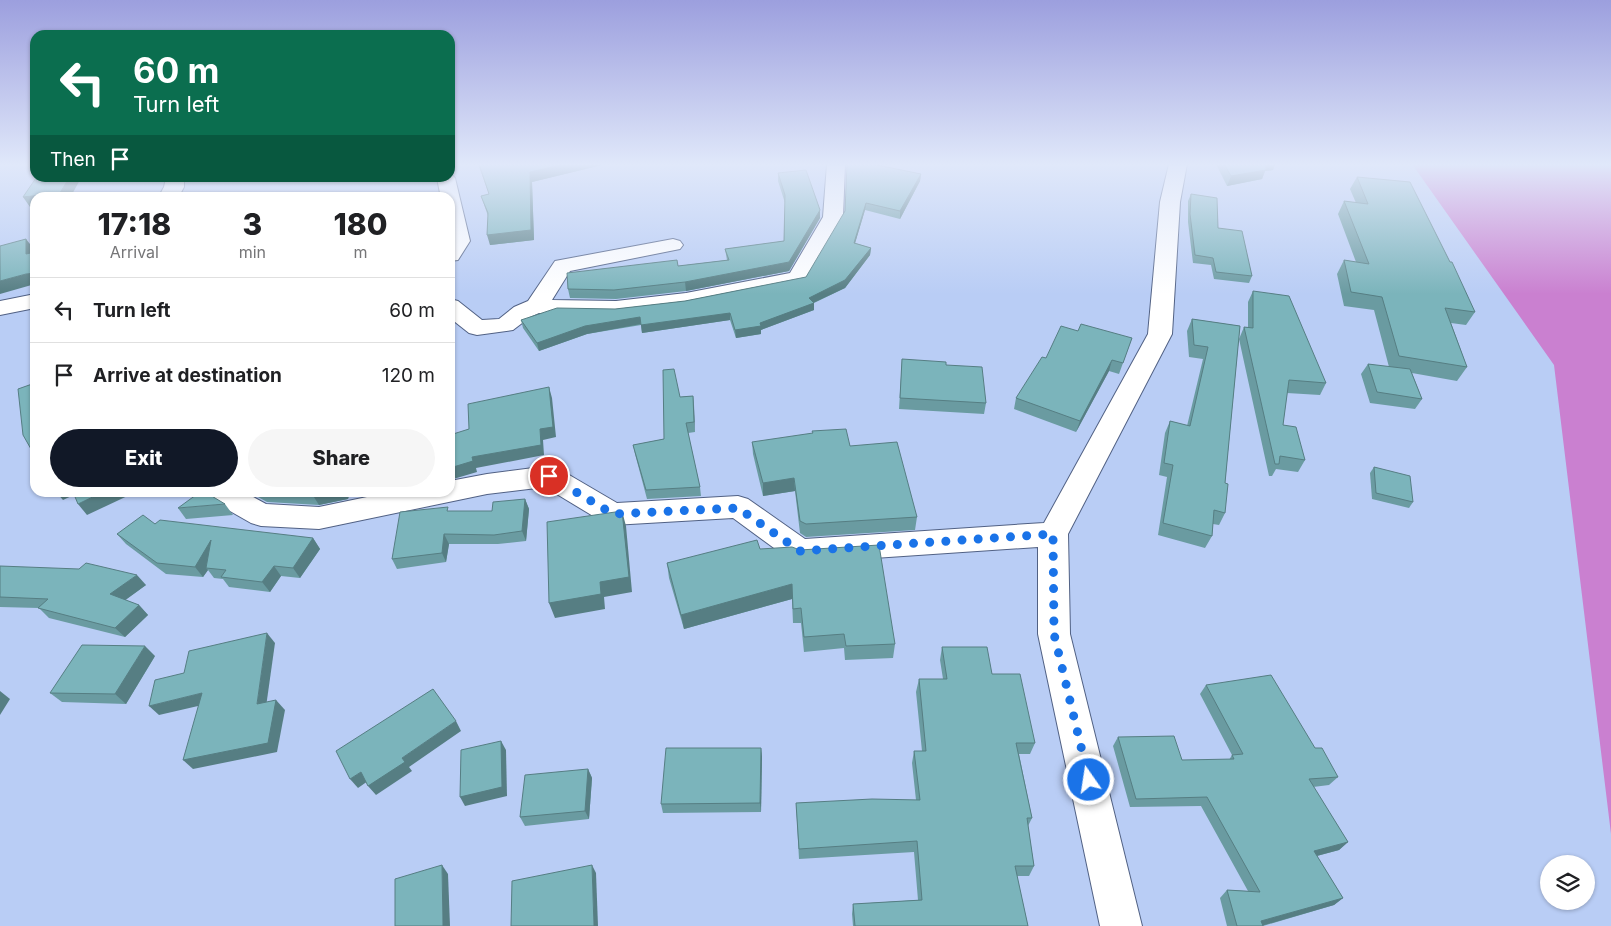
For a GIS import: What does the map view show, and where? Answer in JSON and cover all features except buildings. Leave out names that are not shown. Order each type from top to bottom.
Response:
[{"type":"street","points":[[455,310],[477,328],[505,325],[522,312],[536,306],[616,308],[686,300],[798,278],[834,217],[834,207]]},
{"type":"street","points":[[1121,926],[1054,634],[1053,534],[1160,334],[1170,207]]},
{"type":"street","points":[[455,218],[460,241],[455,248]]},
{"type":"street","points":[[536,306],[563,266],[673,245]]},
{"type":"street","points":[[0,308],[30,302]]},
{"type":"street","points":[[455,491],[487,484],[549,476],[613,514],[738,508],[800,551],[1053,534]]},
{"type":"street","points":[[229,497],[261,514],[318,518],[421,497]]},
{"type":"shaded area","points":[[1443,207],[1611,207],[1611,834],[1554,365]]},
{"type":"route","points":[[549,476],[613,514],[738,508],[800,551],[1053,534],[1054,634],[1089,780]]}]
